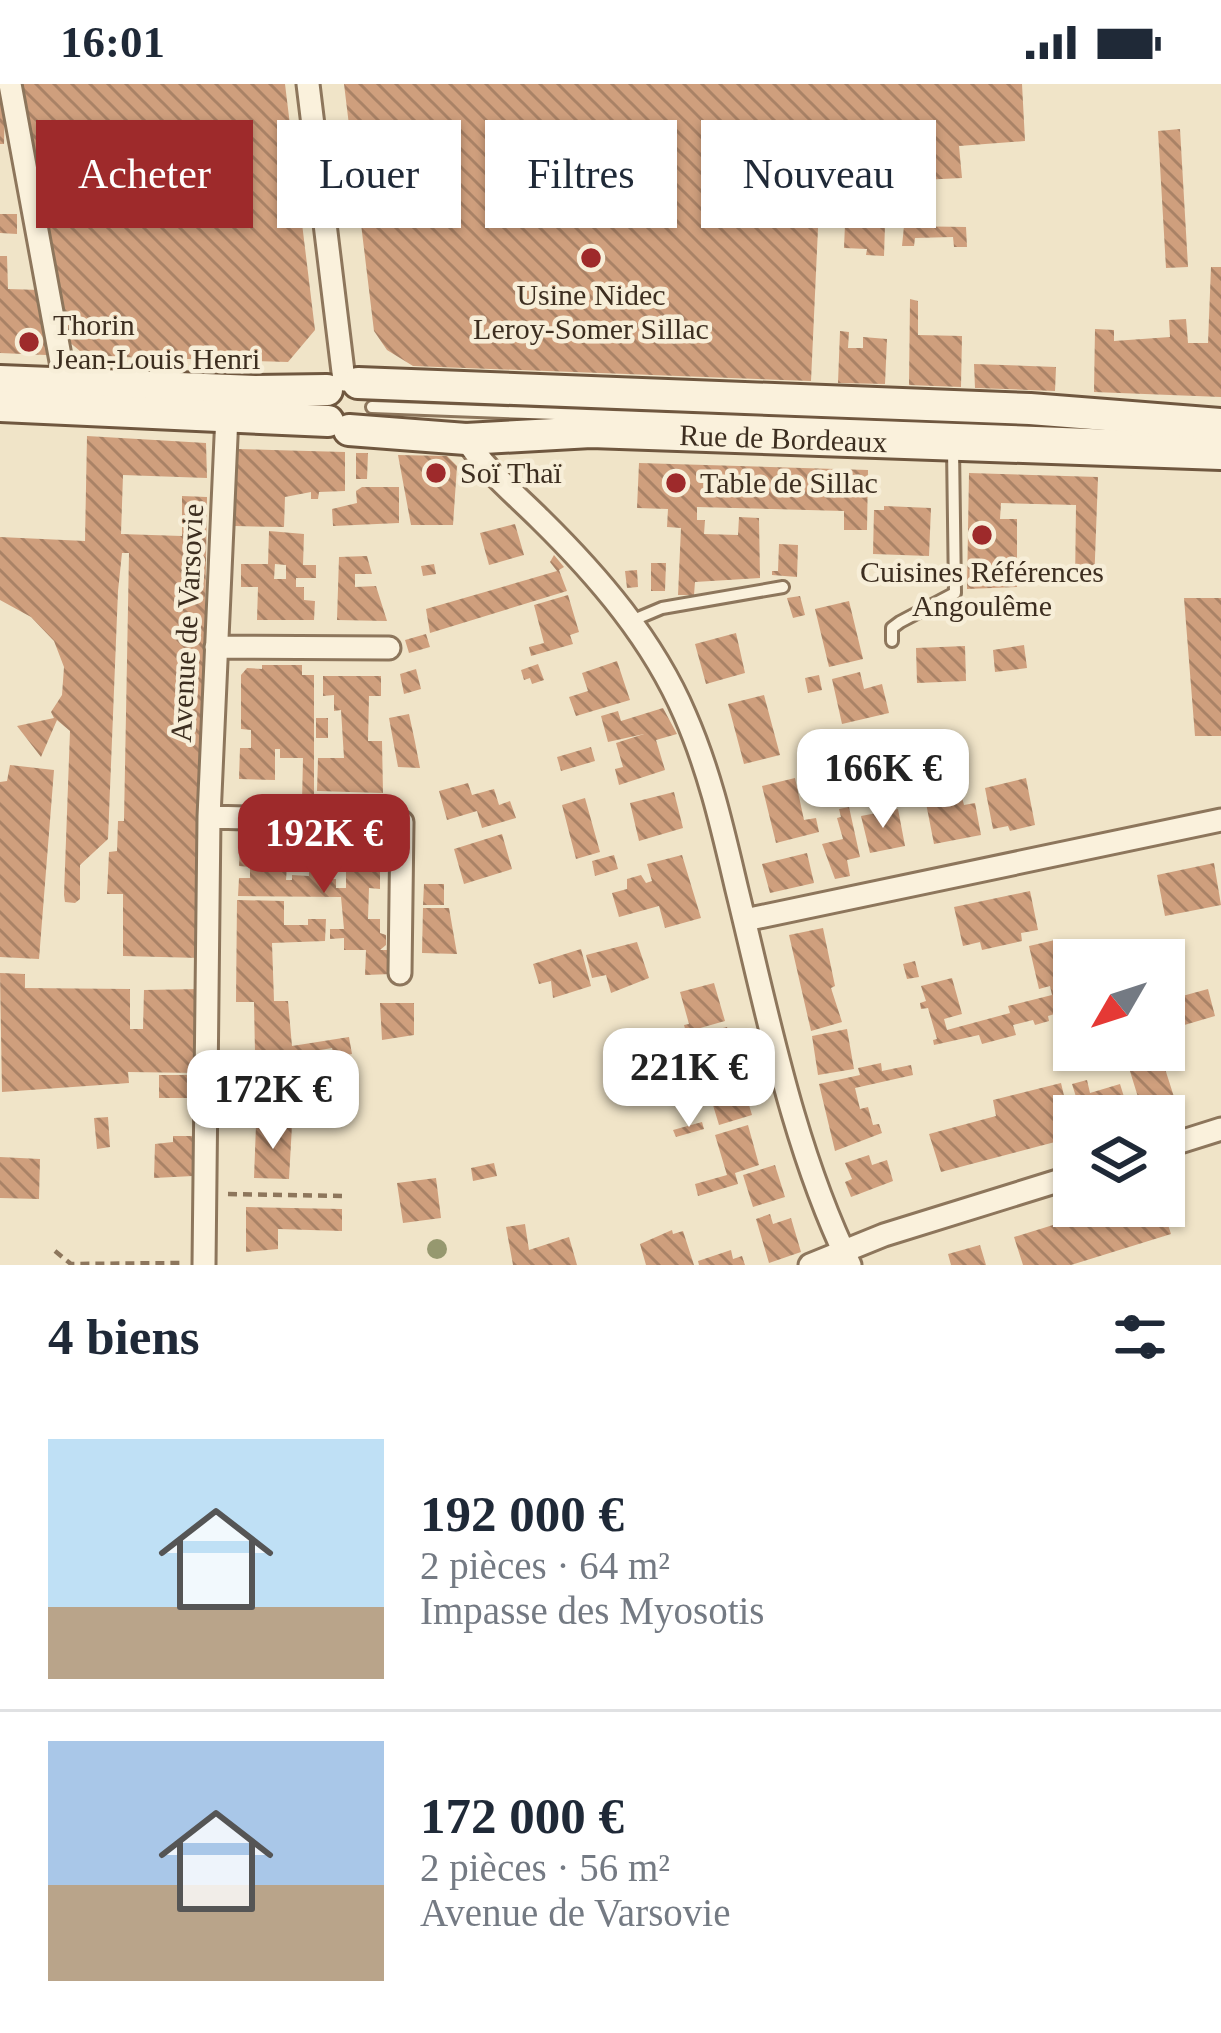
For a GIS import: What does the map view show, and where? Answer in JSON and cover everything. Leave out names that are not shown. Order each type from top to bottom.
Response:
[{"type":"main road","name":"Rue de Bordeaux","points":[[0,381],[983,407],[1221,424]]},
{"type":"main road","points":[[350,390],[364,423],[338,426],[322,406],[350,390]]},
{"type":"main road","name":"Rue de Bordeaux","points":[[0,406],[227,416],[466,439],[591,432],[944,435],[1221,454]]},
{"type":"street","points":[[10,84],[65,383]]},
{"type":"street","points":[[308,84],[350,390]]},
{"type":"street","name":"Avenue de Varsovie","points":[[204,1264],[208,817],[227,416]]},
{"type":"street","points":[[466,439],[632,621],[663,670],[701,756],[791,1106],[847,1259]]},
{"type":"street","points":[[217,646],[389,648]]},
{"type":"street","points":[[208,817],[402,822],[400,973]]},
{"type":"street","points":[[745,920],[1221,820]]},
{"type":"street","points":[[1185,1140],[1221,1129]]},
{"type":"street","points":[[810,1265],[847,1259],[884,1235],[1053,1183]]},
{"type":"lane","points":[[350,390],[944,435],[1221,439]]},
{"type":"lane","points":[[944,435],[983,407]]},
{"type":"lane","points":[[892,640],[892,628],[899,622],[955,592],[944,435]]},
{"type":"lane","points":[[632,621],[662,608],[783,587]]},
{"type":"path","points":[[205,1193],[343,1196]]},
{"type":"path","points":[[55,1251],[71,1264],[204,1264]]},
{"type":"building","points":[[21,84],[285,84],[289,120],[277,120],[277,228],[303,228],[315,330],[288,362],[86,356],[68,341],[47,228],[253,228],[253,120],[36,120],[36,166]]},
{"type":"building","name":"Usine Nidec Leroy-Somer Sillac","points":[[344,84],[1022,84],[1025,141],[959,146],[962,178],[936,179],[936,120],[701,120],[701,228],[818,228],[811,381],[413,366],[387,350],[374,331],[361,228],[461,228],[461,120],[348,120]]},
{"type":"building","points":[[0,103],[5,103],[4,144],[0,144]]},
{"type":"building","points":[[1180,129],[1188,267],[1166,268],[1158,131]]},
{"type":"building","points":[[0,214],[17,214],[17,234],[0,233]]},
{"type":"building","points":[[966,227],[967,247],[954,247],[953,237],[915,238],[914,246],[902,246],[904,228]]},
{"type":"building","points":[[845,228],[885,228],[884,256],[844,248]]},
{"type":"building","points":[[0,256],[7,256],[8,289],[40,290],[51,349],[46,355],[0,353]]},
{"type":"building","points":[[1211,267],[1221,267],[1221,397],[1094,392],[1095,329],[1114,330],[1114,341],[1170,337],[1169,320],[1186,319],[1188,343],[1208,343]]},
{"type":"building","points":[[910,299],[918,301],[918,335],[962,336],[961,387],[909,385]]},
{"type":"building","points":[[840,331],[849,332],[848,348],[863,348],[863,337],[887,339],[885,384],[838,383]]},
{"type":"building","points":[[974,364],[1056,367],[1055,391],[975,388]]},
{"type":"building","points":[[87,436],[206,443],[207,478],[123,475],[121,534],[182,536],[182,496],[207,497],[200,958],[123,956],[123,894],[107,894],[109,852],[117,851],[118,821],[124,821],[129,553],[122,553],[118,591],[108,839],[80,865],[80,899],[75,903],[65,902],[64,895],[70,731],[57,720],[41,757],[17,726],[54,718],[51,712],[62,695],[64,667],[54,641],[31,617],[0,600],[0,537],[85,541]]},
{"type":"building","points":[[237,449],[345,452],[345,491],[319,492],[318,499],[311,499],[311,492],[285,497],[284,527],[235,526]]},
{"type":"building","points":[[356,453],[368,453],[367,479],[356,479]]},
{"type":"building","points":[[398,455],[447,456],[457,466],[453,525],[411,525]]},
{"type":"building","points":[[639,463],[868,470],[867,530],[844,530],[844,511],[697,507],[697,520],[705,520],[704,534],[738,535],[739,517],[759,518],[760,578],[695,582],[694,595],[678,595],[681,528],[667,527],[668,509],[637,508]]},
{"type":"building","points":[[969,473],[1098,477],[1094,585],[1075,585],[1076,505],[1001,503],[1000,519],[1017,519],[1017,587],[967,589]]},
{"type":"building","points":[[399,487],[399,523],[333,526],[332,509],[357,503],[356,491]]},
{"type":"building","points":[[884,506],[931,508],[929,556],[873,554],[874,510],[884,510]]},
{"type":"building","points":[[515,524],[524,555],[489,565],[480,533]]},
{"type":"building","points":[[269,531],[304,534],[303,565],[316,565],[316,578],[296,578],[296,587],[304,587],[304,600],[315,601],[314,620],[257,620],[258,587],[241,587],[241,564],[268,564]],"holes":[[[275,564],[286,565],[286,579],[274,579]]]},
{"type":"building","points":[[779,544],[798,545],[797,577],[772,575],[778,571]]},
{"type":"building","points":[[554,555],[564,567],[559,570],[567,591],[430,633],[426,609],[557,571],[550,562]]},
{"type":"building","points":[[367,556],[372,574],[355,574],[355,587],[376,586],[387,621],[337,620],[339,557]]},
{"type":"building","points":[[651,563],[666,563],[665,591],[651,591]]},
{"type":"building","points":[[434,564],[436,574],[423,576],[421,566]]},
{"type":"building","points":[[637,570],[638,587],[627,588],[625,571]]},
{"type":"building","points":[[568,595],[579,632],[570,635],[573,644],[531,656],[529,647],[544,643],[534,605]]},
{"type":"building","points":[[800,596],[805,615],[793,618],[787,598]]},
{"type":"building","points":[[1184,598],[1221,598],[1221,736],[1195,736]]},
{"type":"building","points":[[849,601],[863,659],[829,667],[815,609]]},
{"type":"building","points":[[736,633],[745,673],[706,684],[695,644]]},
{"type":"building","points":[[426,634],[430,647],[409,653],[405,640]]},
{"type":"building","points":[[1024,645],[1027,668],[995,672],[993,650]]},
{"type":"building","points":[[965,646],[966,681],[917,683],[916,648]]},
{"type":"building","points":[[617,661],[630,700],[576,716],[569,697],[588,691],[582,673]]},
{"type":"building","points":[[538,664],[544,680],[532,684],[530,678],[524,680],[521,670]]},
{"type":"building","points":[[262,665],[302,665],[302,675],[314,675],[314,802],[302,802],[303,758],[280,758],[280,749],[275,749],[275,780],[239,779],[240,748],[251,748],[251,730],[241,729],[241,675],[247,668],[262,669]]},
{"type":"building","points":[[416,669],[421,689],[404,694],[400,674]]},
{"type":"building","points":[[860,672],[864,689],[882,684],[889,713],[842,724],[832,679]]},
{"type":"building","points":[[819,675],[822,690],[808,693],[805,678]]},
{"type":"building","points":[[323,676],[381,676],[381,696],[369,696],[368,741],[382,741],[383,793],[317,791],[318,758],[344,758],[341,710],[334,711],[334,695],[323,696]]},
{"type":"building","points":[[764,695],[780,755],[744,764],[728,704]]},
{"type":"building","points":[[663,708],[677,734],[656,740],[665,770],[619,785],[615,769],[623,767],[616,743],[644,734],[608,742],[601,716],[618,711],[621,721]]},
{"type":"building","points":[[409,714],[420,768],[398,767],[389,718]]},
{"type":"building","points":[[316,718],[328,718],[328,738],[316,738]]},
{"type":"building","points":[[591,747],[595,761],[561,771],[557,757]]},
{"type":"building","points":[[10,765],[54,770],[39,959],[0,957],[0,782],[7,781]]},
{"type":"building","points":[[795,778],[804,820],[816,818],[819,832],[776,843],[762,786]]},
{"type":"building","points":[[1026,778],[1035,825],[1010,831],[1008,826],[993,829],[985,788]]},
{"type":"building","points":[[468,783],[472,795],[494,789],[499,805],[510,801],[516,818],[482,828],[477,811],[447,820],[439,791]]},
{"type":"building","points":[[959,786],[964,805],[975,803],[981,835],[934,844],[924,793]]},
{"type":"building","points":[[674,792],[683,828],[639,841],[630,803]]},
{"type":"building","points":[[585,798],[600,852],[576,859],[562,805]]},
{"type":"building","points":[[849,807],[860,857],[847,860],[850,876],[835,879],[822,844],[843,839],[837,818],[841,817],[839,809]]},
{"type":"building","points":[[898,809],[905,846],[870,853],[861,816]]},
{"type":"building","points":[[502,834],[512,869],[464,884],[454,849]]},
{"type":"building","points":[[240,847],[298,847],[297,866],[287,866],[286,880],[292,880],[292,875],[309,876],[309,856],[320,856],[320,879],[336,879],[336,888],[346,888],[346,856],[380,856],[380,889],[369,888],[368,919],[380,919],[386,945],[380,950],[392,950],[392,974],[365,975],[366,950],[344,950],[344,938],[330,939],[330,929],[344,929],[341,897],[238,896],[239,878],[250,878],[250,867],[239,866]]},
{"type":"building","points":[[807,853],[814,883],[770,893],[762,864]]},
{"type":"building","points":[[614,855],[618,869],[595,876],[592,861]]},
{"type":"building","points":[[682,855],[701,918],[665,928],[659,906],[619,917],[612,893],[627,889],[627,879],[641,875],[646,883],[652,881],[647,864]]},
{"type":"building","points":[[1214,863],[1221,905],[1165,916],[1157,875]]},
{"type":"building","points":[[424,884],[444,884],[444,905],[423,905]]},
{"type":"building","points":[[1030,891],[1038,930],[1021,933],[1022,941],[982,950],[980,942],[963,946],[954,907]]},
{"type":"building","points":[[237,900],[284,901],[284,925],[326,919],[325,941],[272,943],[274,1001],[288,1001],[292,1046],[349,1037],[352,1054],[334,1057],[332,1048],[291,1059],[291,1052],[255,1053],[254,1002],[236,1002]]},
{"type":"building","points":[[423,908],[449,908],[457,954],[422,953]]},
{"type":"building","points":[[823,928],[835,986],[831,988],[842,1022],[811,1031],[789,935]]},
{"type":"building","points":[[1053,940],[1053,1014],[1049,1021],[1013,1025],[1016,1035],[982,1044],[979,1035],[934,1045],[937,1039],[928,1008],[921,1009],[920,1003],[926,1001],[921,986],[952,978],[962,1014],[944,1019],[947,1030],[1010,1013],[1008,1006],[1052,995],[1050,986],[1039,989],[1029,946]]},
{"type":"building","points":[[637,942],[649,978],[611,993],[606,975],[592,978],[586,955]]},
{"type":"building","points":[[581,949],[591,986],[553,998],[551,981],[539,984],[533,964]]},
{"type":"building","points":[[915,961],[919,977],[907,979],[903,964]]},
{"type":"building","points":[[0,973],[25,974],[25,988],[130,989],[130,1029],[143,1029],[144,990],[201,989],[199,1073],[128,1072],[129,1083],[2,1092]]},
{"type":"building","points":[[714,983],[725,1021],[686,1032],[684,1025],[689,1024],[680,992]]},
{"type":"building","points":[[1208,989],[1215,1016],[1185,1025],[1185,995]]},
{"type":"building","points":[[380,1003],[414,1003],[414,1035],[382,1040]]},
{"type":"building","points":[[727,1027],[737,1064],[709,1072],[698,1049],[702,1048],[698,1034]]},
{"type":"building","points":[[847,1029],[854,1069],[818,1075],[812,1036]]},
{"type":"building","points":[[691,1035],[694,1044],[675,1049],[673,1040]]},
{"type":"building","points":[[881,1063],[882,1071],[911,1065],[913,1075],[855,1088],[860,1109],[868,1107],[873,1125],[879,1124],[882,1133],[835,1151],[819,1084],[860,1075],[858,1068]]},
{"type":"building","points":[[257,1069],[295,1070],[294,1113],[261,1112]]},
{"type":"building","points":[[1130,1071],[1166,1071],[1173,1095],[1137,1095]]},
{"type":"building","points":[[698,1073],[700,1081],[691,1084],[695,1098],[672,1104],[669,1090],[677,1088],[675,1079]]},
{"type":"building","points":[[159,1075],[188,1075],[188,1098],[159,1098]]},
{"type":"building","points":[[1087,1080],[1090,1093],[1120,1084],[1123,1095],[1075,1095],[1072,1084]]},
{"type":"building","points":[[742,1082],[752,1115],[719,1125],[709,1092]]},
{"type":"building","points":[[1061,1083],[1064,1095],[1053,1095],[1053,1143],[941,1172],[929,1134],[996,1116],[993,1100]]},
{"type":"building","points":[[108,1117],[110,1147],[97,1149],[94,1118]]},
{"type":"building","points":[[702,1122],[704,1129],[676,1137],[673,1130]]},
{"type":"building","points":[[256,1125],[292,1125],[289,1179],[254,1178]]},
{"type":"building","points":[[748,1125],[759,1165],[735,1173],[738,1184],[698,1196],[695,1184],[727,1175],[715,1135]]},
{"type":"building","points":[[173,1136],[193,1136],[193,1176],[154,1178],[155,1144],[173,1142]]},
{"type":"building","points":[[869,1155],[872,1165],[887,1160],[893,1181],[851,1197],[845,1182],[852,1179],[845,1163]]},
{"type":"building","points":[[0,1157],[40,1159],[39,1199],[0,1198]]},
{"type":"building","points":[[494,1163],[497,1176],[473,1181],[471,1168]]},
{"type":"building","points":[[775,1165],[785,1197],[753,1207],[743,1175]]},
{"type":"building","points":[[436,1178],[441,1218],[403,1223],[397,1183]]},
{"type":"building","points":[[246,1207],[342,1209],[342,1231],[278,1229],[278,1249],[246,1252]]},
{"type":"building","points":[[770,1214],[773,1224],[791,1218],[801,1252],[769,1263],[756,1219]]},
{"type":"building","points":[[525,1224],[529,1250],[569,1237],[577,1265],[513,1265],[506,1227]]},
{"type":"building","points":[[1053,1225],[1169,1227],[1171,1234],[1071,1265],[1023,1265],[1014,1237]]},
{"type":"building","points":[[672,1230],[673,1234],[683,1231],[694,1265],[646,1265],[640,1244]]},
{"type":"building","points":[[980,1245],[986,1265],[951,1265],[948,1254]]},
{"type":"building","points":[[731,1250],[733,1259],[742,1256],[745,1265],[699,1265],[698,1261]]},
{"type":"place","name":"Usine Nidec Leroy-Somer Sillac","points":[[591,258]]},
{"type":"place","name":"Thorin Jean-Louis Henri","points":[[29,342]]},
{"type":"place","name":"Soï Thaï","points":[[436,473]]},
{"type":"place","name":"Table de Sillac","points":[[676,483]]},
{"type":"place","name":"Cuisines Références Angoulême","points":[[982,535]]}]
